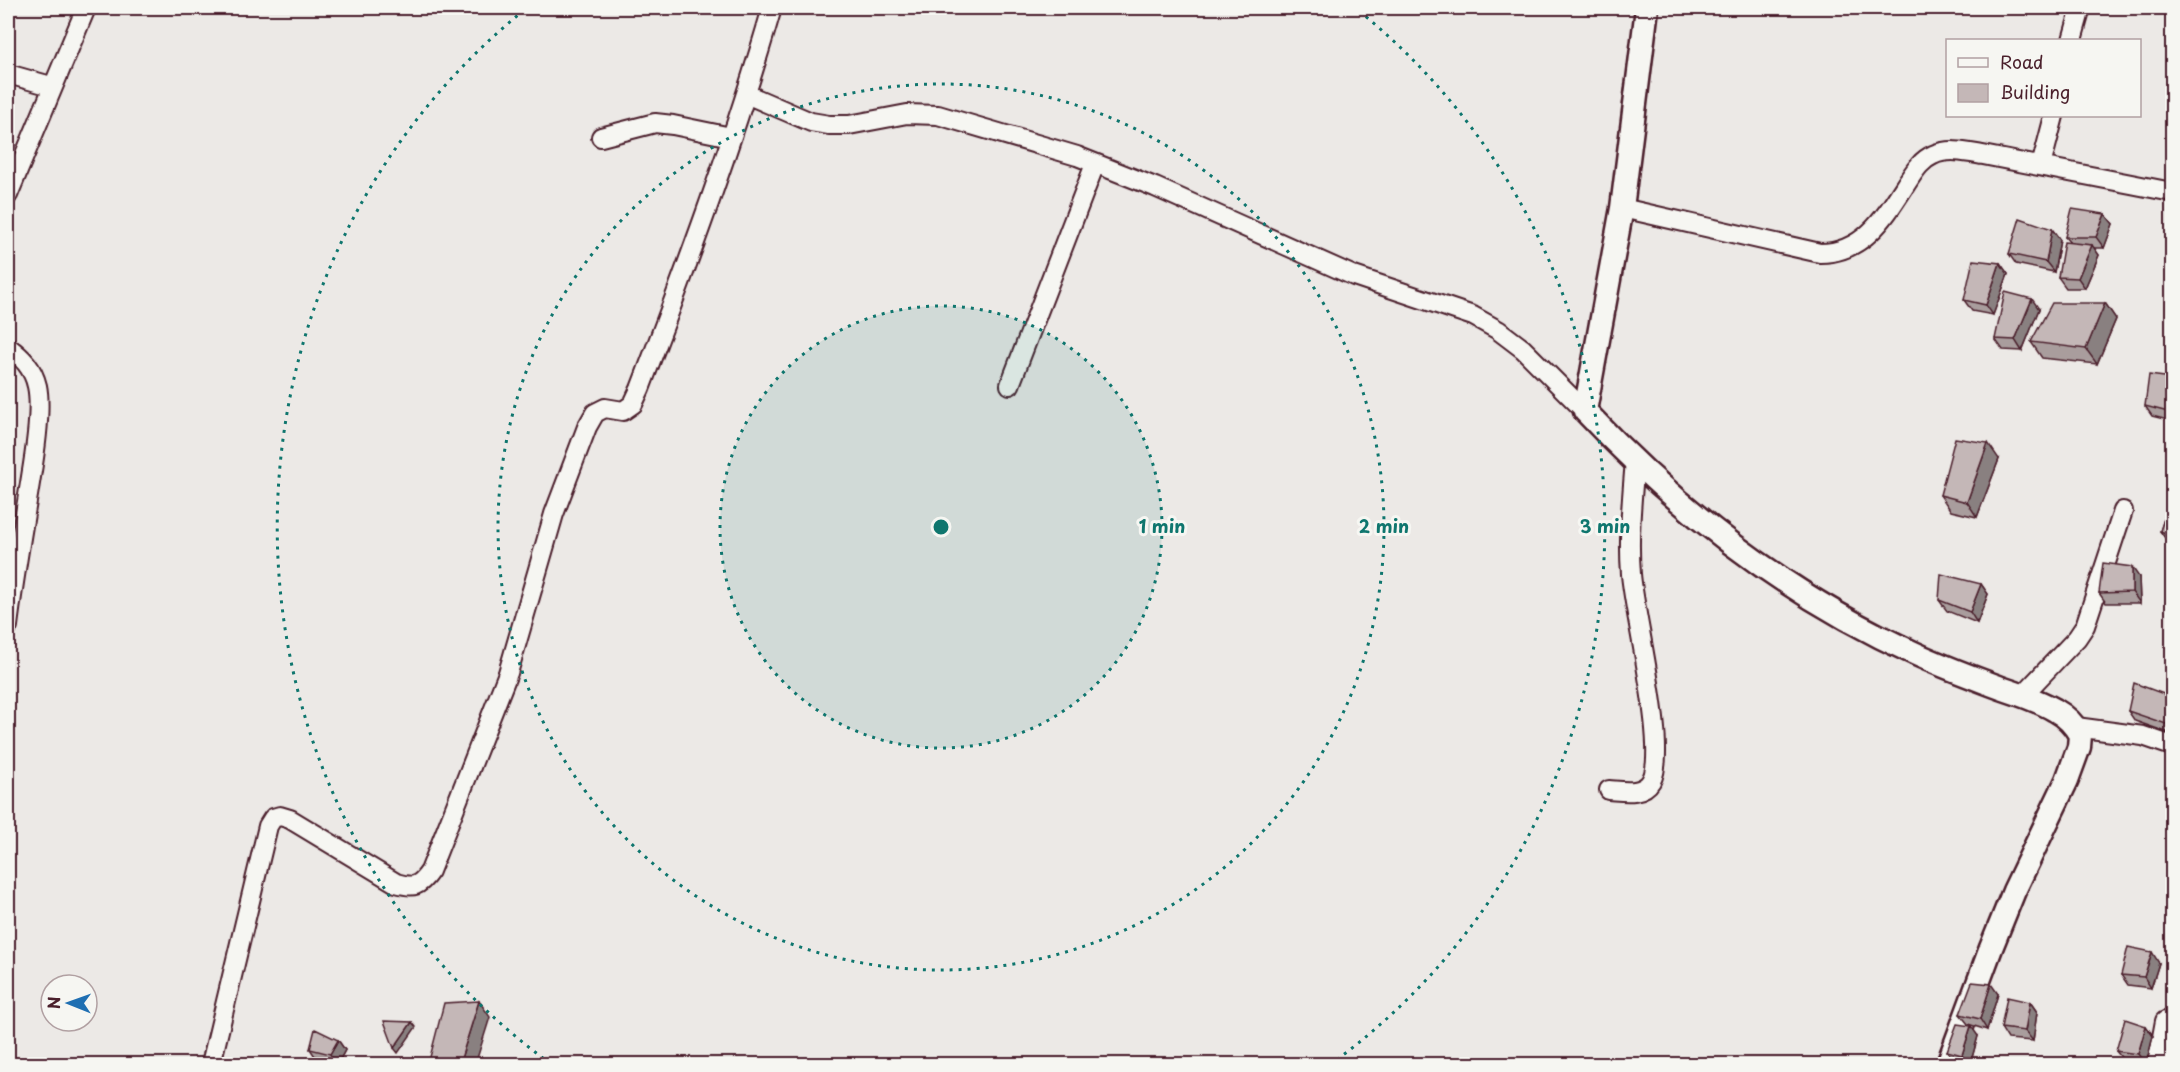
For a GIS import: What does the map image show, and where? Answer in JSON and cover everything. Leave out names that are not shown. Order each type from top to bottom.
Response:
[{"type":"street","points":[[8,195],[51,87],[86,8]]},
{"type":"street","points":[[211,1065],[268,826],[273,818],[280,816],[290,819],[396,883],[410,887],[416,885],[422,882],[430,871],[508,673],[554,514],[587,427],[595,413],[605,408],[623,411],[633,404],[640,389],[684,276],[746,94],[772,8]]},
{"type":"street","points":[[1585,411],[1622,208],[1647,8]]},
{"type":"street","points":[[2072,39],[2081,8]]},
{"type":"street","points":[[8,74],[51,87]]},
{"type":"street","points":[[746,94],[811,122],[829,125],[849,126],[907,114],[938,114],[1077,156],[1155,187],[1354,276],[1473,316],[1498,330],[1523,349],[1635,460],[1704,522],[1784,582],[1891,642],[1949,669],[2057,711],[2076,727],[2080,735],[2071,770],[2014,891],[1948,1065]]},
{"type":"street","points":[[2041,166],[2054,117]]},
{"type":"street","points":[[601,137],[655,123],[731,137]]},
{"type":"street","points":[[1622,208],[1820,254],[1835,253],[1857,244],[1875,227],[1920,165],[1931,155],[1943,152],[1960,151],[2172,192]]},
{"type":"street","points":[[1010,385],[1095,164]]},
{"type":"street","points":[[8,347],[22,357],[32,372],[37,387],[38,406],[36,442],[8,626]]},
{"type":"street","points":[[1609,790],[1640,790],[1648,786],[1653,779],[1657,757],[1651,701],[1631,577],[1630,516],[1635,460]]},
{"type":"street","points":[[2022,696],[2077,638],[2085,626],[2123,511]]},
{"type":"street","points":[[2076,727],[2143,736],[2172,746]]},
{"type":"street","points":[[2157,1065],[2165,1021]]},
{"type":"building","points":[[2072,209],[2105,214],[2096,237],[2065,237]]},
{"type":"building","points":[[2020,218],[2052,229],[2046,262],[2009,254]]},
{"type":"building","points":[[2064,242],[2092,245],[2078,278],[2058,277]]},
{"type":"building","points":[[1973,260],[2000,263],[1986,305],[1964,300]]},
{"type":"building","points":[[2005,292],[2032,299],[2015,340],[1995,339]]},
{"type":"building","points":[[2052,303],[2105,303],[2086,349],[2031,342]]},
{"type":"building","points":[[2172,364],[2172,376],[2168,374]]},
{"type":"building","points":[[2149,375],[2172,378],[2172,413],[2145,406]]},
{"type":"building","points":[[1955,438],[1988,443],[1967,502],[1940,495]]},
{"type":"building","points":[[2172,495],[2172,535],[2160,531]]},
{"type":"building","points":[[2103,563],[2132,567],[2132,592],[2099,593]]},
{"type":"building","points":[[1941,574],[1981,584],[1970,612],[1939,600]]},
{"type":"building","points":[[2134,683],[2172,697],[2172,726],[2128,711]]},
{"type":"building","points":[[2128,947],[2152,952],[2144,977],[2121,975]]},
{"type":"building","points":[[1972,982],[1991,984],[1980,1019],[1960,1014]]},
{"type":"building","points":[[2007,997],[2030,1002],[2025,1031],[2001,1028]]},
{"type":"building","points":[[479,1001],[459,1065],[428,1065],[444,1003]]},
{"type":"building","points":[[2125,1019],[2146,1026],[2138,1054],[2116,1051]]},
{"type":"building","points":[[384,1021],[412,1022],[394,1048]]},
{"type":"building","points":[[1957,1024],[1971,1026],[1962,1055],[1947,1051]]},
{"type":"building","points":[[315,1029],[338,1040],[330,1054],[310,1049]]}]
